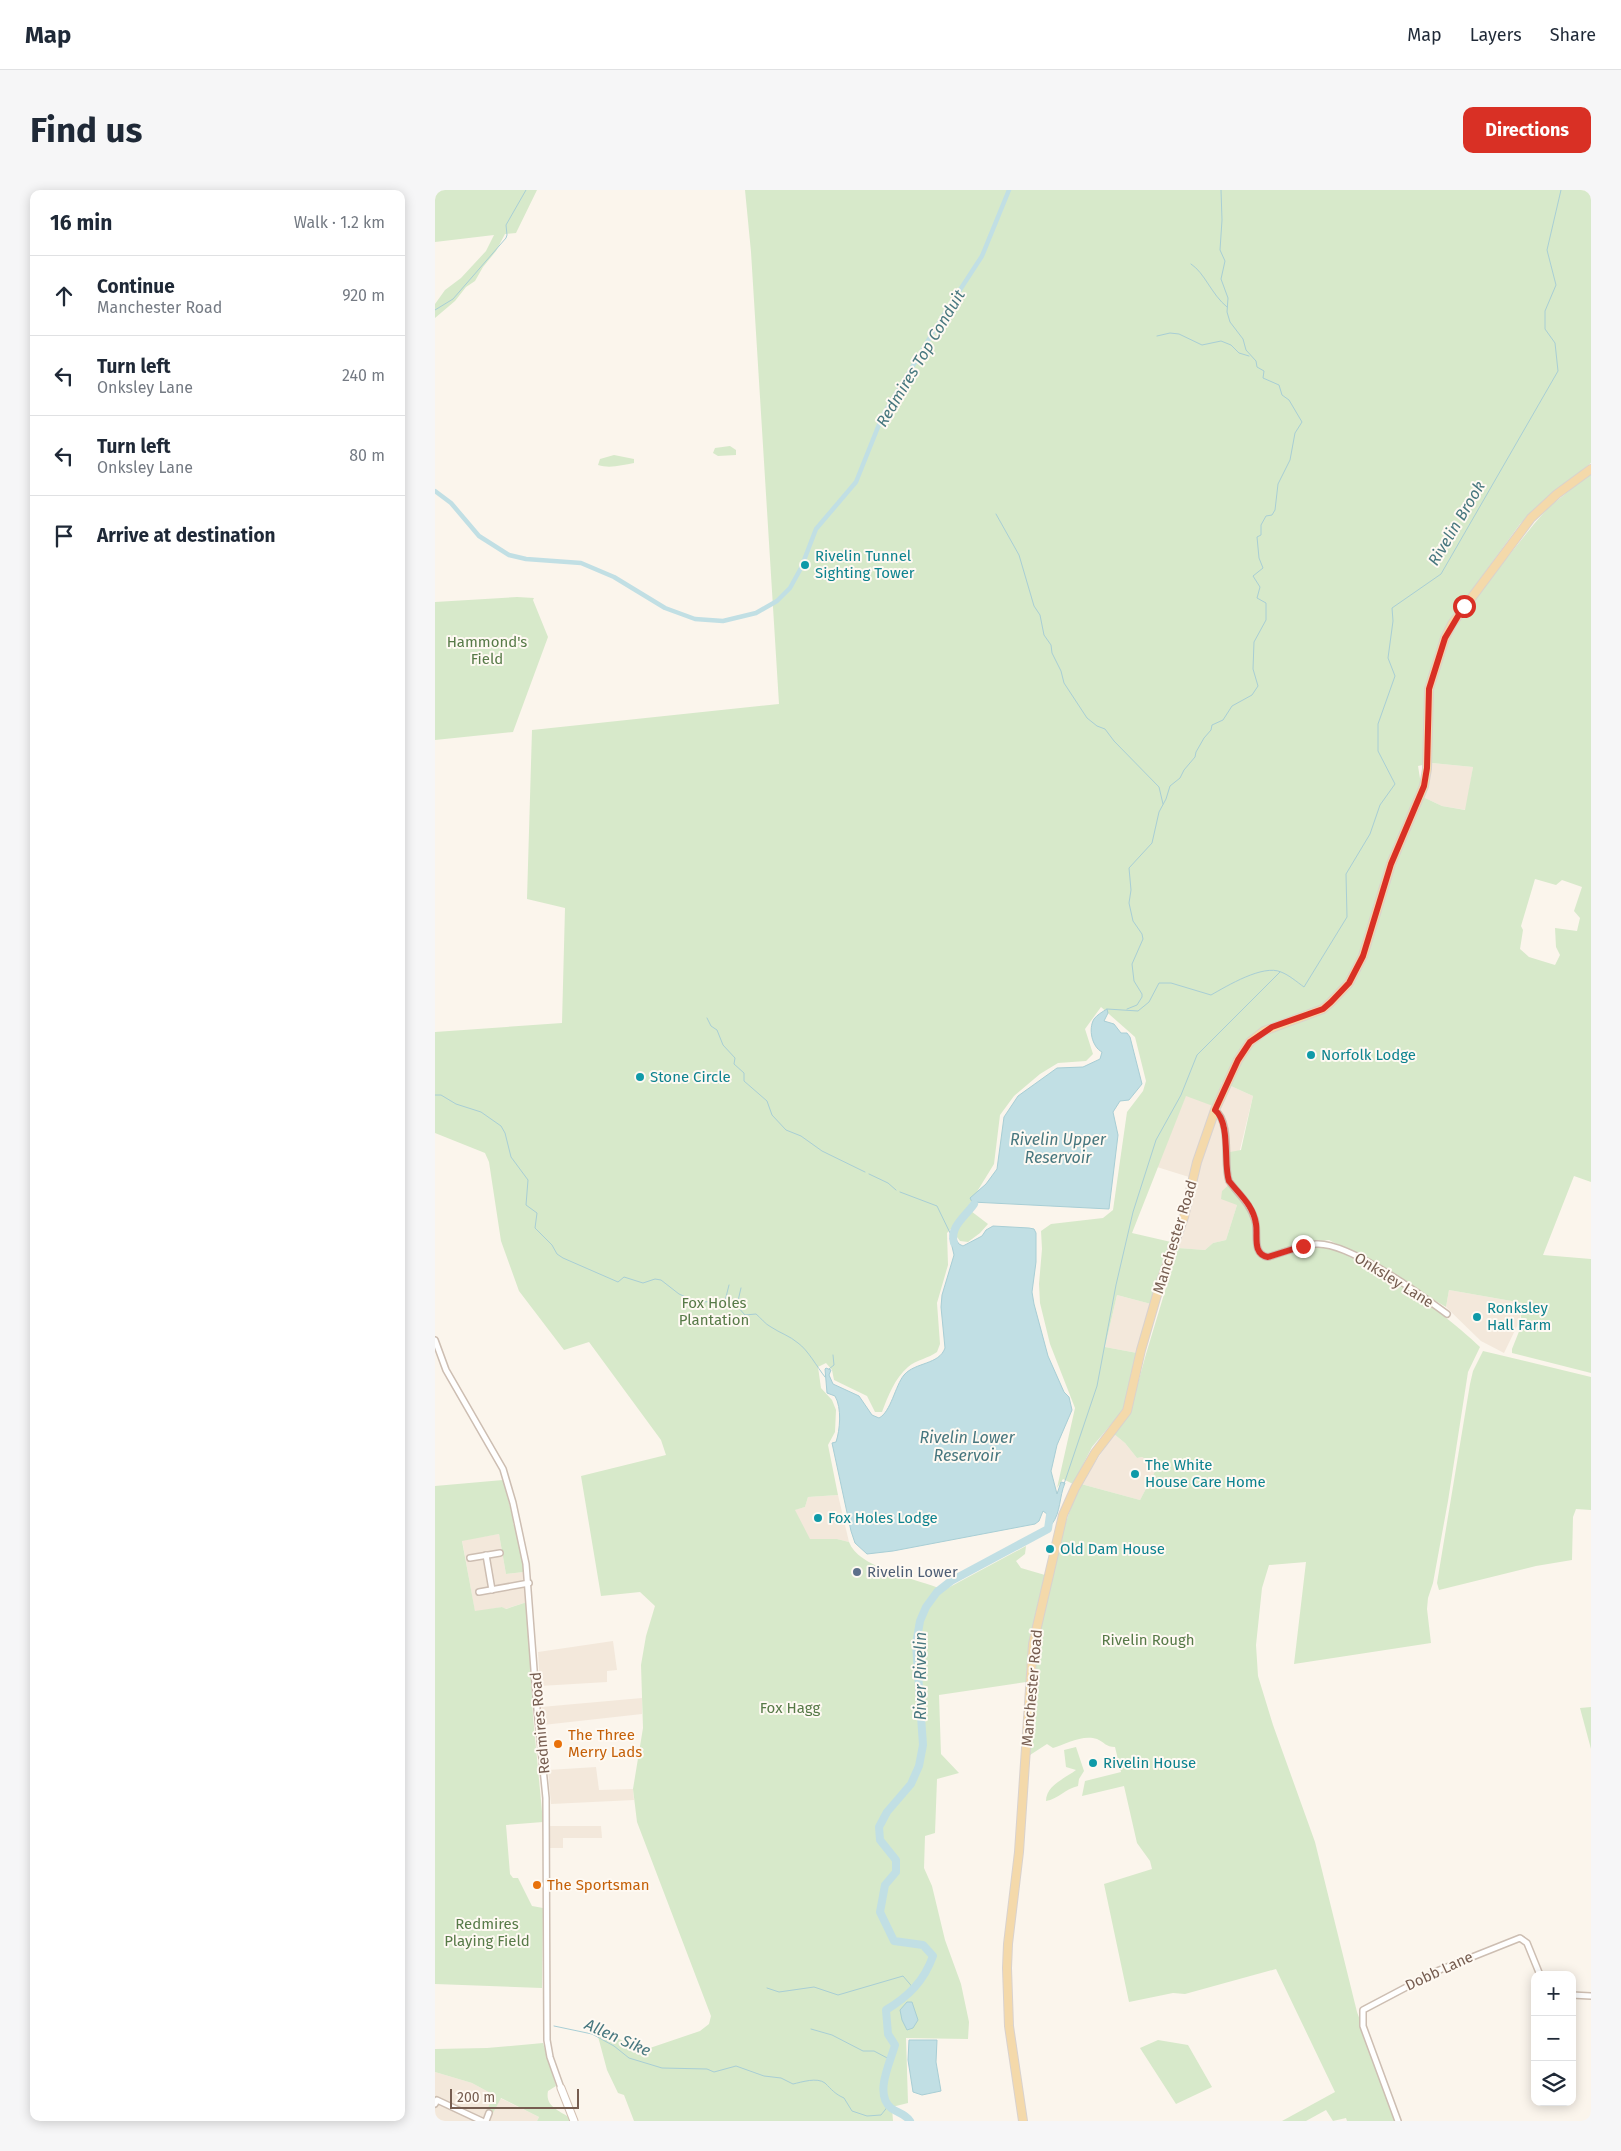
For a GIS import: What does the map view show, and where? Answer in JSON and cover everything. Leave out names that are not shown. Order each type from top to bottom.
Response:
[{"type":"main road","name":"Manchester Road","points":[[1023,2121],[1011,2041],[1007,1968],[1025,1786],[1031,1665],[1038,1619],[1059,1529],[1068,1502],[1095,1454],[1121,1421],[1131,1400],[1141,1350],[1161,1281],[1184,1217],[1197,1162],[1215,1110],[1238,1060],[1250,1042],[1272,1027],[1323,1009],[1341,994],[1363,956],[1391,864],[1424,786],[1427,768],[1429,689],[1445,638],[1456,616],[1531,518],[1557,494],[1591,469]]},
{"type":"street","name":"Onksley Lane","points":[[1215,1110],[1221,1118],[1227,1148],[1229,1181],[1249,1203],[1256,1222],[1256,1246],[1263,1256],[1268,1257],[1316,1244],[1336,1247],[1361,1257],[1447,1314]]},
{"type":"street","name":"Redmires Road","points":[[435,1340],[446,1370],[503,1469],[518,1524],[529,1583],[537,1709],[546,1798],[547,2040],[550,2057],[575,2121]]},
{"type":"street","points":[[470,1558],[500,1553]]},
{"type":"street","points":[[486,1555],[492,1590]]},
{"type":"street","points":[[479,1592],[529,1583]]},
{"type":"street","name":"Dobb Lane","points":[[1398,2121],[1363,2026],[1362,2014],[1367,2007],[1437,1970],[1519,1938],[1527,1943],[1538,1971]]},
{"type":"street","points":[[1576,1995],[1591,1996]]},
{"type":"street","points":[[436,2101],[482,2121]]},
{"type":"street","points":[[486,2121],[489,2113]]},
{"type":"shaded area","points":[[1432,763],[1473,767],[1466,810],[1442,806],[1423,797]]},
{"type":"shaded area","points":[[1222,1082],[1253,1096],[1232,1182],[1237,1205],[1226,1240],[1213,1243],[1205,1250],[1178,1248],[1171,1242],[1184,1203],[1189,1177],[1157,1167],[1186,1095]]},
{"type":"shaded area","points":[[1449,1290],[1523,1303],[1520,1310],[1520,1320],[1504,1353],[1481,1341],[1446,1307]]},
{"type":"shaded area","points":[[1117,1295],[1151,1304],[1137,1353],[1105,1347]]},
{"type":"shaded area","points":[[1114,1434],[1125,1443],[1137,1458],[1142,1457],[1158,1466],[1140,1500],[1081,1484]]},
{"type":"shaded area","points":[[838,1495],[849,1542],[837,1539],[810,1540],[794,1510],[805,1507],[808,1497]]},
{"type":"shaded area","points":[[499,1534],[506,1574],[524,1572],[524,1579],[519,1582],[520,1585],[525,1587],[527,1602],[505,1609],[502,1607],[475,1612],[462,1540]]},
{"type":"shaded area","points":[[613,1641],[617,1670],[607,1671],[607,1682],[540,1686],[538,1652]]},
{"type":"shaded area","points":[[642,1698],[642,1714],[543,1725],[541,1707]]},
{"type":"shaded area","points":[[596,1767],[599,1790],[633,1789],[634,1800],[551,1804],[548,1770]]},
{"type":"shaded area","points":[[550,1826],[601,1826],[602,1838],[563,1838],[563,1848],[550,1848]]},
{"type":"shaded area","points":[[435,2072],[472,2083],[494,2095],[487,2111],[492,2115],[500,2098],[539,2117],[537,2121],[435,2121]]},
{"type":"green space","points":[[435,190],[537,190],[516,233],[505,234],[496,251],[475,281],[466,287],[455,301],[435,318],[435,304],[445,290],[461,278],[486,251],[494,235],[435,242]]},
{"type":"green space","points":[[745,190],[1591,190],[1591,463],[1547,498],[1520,524],[1461,605],[1466,609],[1548,508],[1591,473],[1591,1182],[1574,1176],[1543,1255],[1591,1259],[1591,1373],[1512,1353],[1524,1319],[1521,1318],[1520,1310],[1523,1303],[1449,1290],[1446,1307],[1329,1240],[1296,1244],[1284,1250],[1282,1256],[1314,1245],[1333,1249],[1354,1258],[1378,1270],[1425,1302],[1447,1318],[1480,1347],[1468,1372],[1448,1501],[1433,1583],[1428,1598],[1427,1609],[1431,1643],[1294,1664],[1306,1562],[1269,1565],[1262,1588],[1256,1645],[1258,1676],[1273,1725],[1315,1842],[1357,2012],[1397,2121],[1347,2121],[1346,2118],[1333,2121],[1326,2110],[1306,2121],[1282,2121],[1335,2092],[1276,1969],[1185,1994],[1173,1993],[1129,2002],[1104,1884],[1152,1869],[1150,1861],[1137,1843],[1124,1786],[1082,1796],[1085,1781],[1121,1772],[1115,1747],[1097,1739],[1086,1738],[1074,1740],[1053,1748],[1047,1744],[1030,1755],[1033,1688],[1040,1630],[1050,1579],[1064,1529],[1081,1484],[1140,1500],[1158,1466],[1142,1457],[1137,1458],[1125,1443],[1114,1434],[1130,1412],[1178,1248],[1205,1250],[1213,1243],[1226,1240],[1237,1205],[1221,1199],[1222,1191],[1232,1182],[1229,1172],[1230,1152],[1241,1150],[1253,1096],[1222,1082],[1213,1106],[1186,1096],[1132,1233],[1171,1242],[1151,1304],[1117,1295],[1105,1347],[1137,1353],[1124,1409],[1092,1447],[1073,1484],[1063,1479],[1057,1488],[1075,1408],[1050,1344],[1040,1303],[1041,1231],[1051,1224],[1103,1218],[1113,1210],[1127,1112],[1143,1091],[1146,1081],[1135,1037],[1101,1007],[1085,1029],[1093,1054],[1086,1061],[1058,1063],[1040,1074],[1014,1096],[1000,1115],[994,1164],[967,1208],[988,1224],[968,1242],[960,1241],[951,1229],[947,1233],[948,1265],[937,1303],[940,1344],[937,1352],[903,1371],[892,1388],[882,1412],[875,1412],[867,1396],[834,1380],[832,1370],[826,1363],[818,1367],[821,1388],[832,1400],[836,1410],[835,1432],[828,1445],[838,1495],[808,1497],[805,1507],[795,1510],[810,1539],[837,1539],[849,1542],[854,1551],[874,1565],[936,1587],[946,1589],[1026,1546],[1025,1554],[1016,1561],[1021,1568],[1045,1575],[1030,1642],[1026,1682],[939,1695],[941,1754],[959,1773],[937,1779],[935,1833],[925,1836],[924,1868],[932,1886],[945,1940],[961,1984],[969,2022],[968,2039],[906,2038],[908,2103],[892,2107],[893,2121],[634,2121],[624,2095],[618,2093],[607,2070],[596,2029],[644,2050],[700,2031],[709,2024],[711,2016],[637,1822],[633,1789],[643,1728],[641,1665],[646,1636],[655,1606],[640,1592],[601,1596],[581,1476],[666,1455],[661,1440],[589,1342],[564,1350],[519,1291],[501,1241],[489,1162],[485,1153],[435,1133],[435,1032],[562,1023],[565,908],[527,899],[532,730],[779,704],[751,252]],"holes":[[[1432,763],[1473,767],[1465,810],[1442,806],[1423,797],[1418,766]],[[1535,879],[1556,885],[1562,880],[1582,887],[1574,911],[1580,918],[1577,931],[1555,928],[1556,947],[1560,955],[1555,965],[1529,957],[1520,949],[1523,930],[1521,926]]]},
{"type":"green space","points":[[730,446],[736,450],[736,455],[718,456],[713,453],[715,448]]},
{"type":"green space","points":[[614,455],[634,459],[634,463],[611,467],[598,465],[600,459]]},
{"type":"green space","name":"Hammond's Field","points":[[517,597],[534,598],[533,600],[548,637],[513,732],[435,740],[435,602]]},
{"type":"green space","points":[[1483,1351],[1591,1377],[1591,1510],[1576,1509],[1573,1517],[1572,1560],[1536,1566],[1439,1590],[1437,1583],[1470,1384],[1473,1371]]},
{"type":"green space","name":"Redmires Playing Field","points":[[503,1480],[524,1572],[506,1574],[499,1534],[462,1541],[475,1611],[502,1607],[506,1609],[527,1602],[533,1716],[543,1822],[506,1825],[510,1874],[513,1878],[518,1878],[532,1906],[543,1908],[542,1988],[435,1984],[435,1486]]},
{"type":"green space","points":[[1591,1707],[1591,1749],[1580,1708]]},
{"type":"green space","points":[[1076,1747],[1084,1771],[1079,1779],[1078,1786],[1046,1801],[1047,1795],[1053,1786],[1076,1770],[1066,1767],[1064,1750]]},
{"type":"green space","points":[[1158,2040],[1188,2045],[1212,2087],[1176,2104],[1140,2048]]},
{"type":"green space","points":[[543,2043],[556,2086],[548,2091],[548,2100],[553,2107],[569,2117],[570,2121],[537,2121],[539,2117],[501,2098],[492,2115],[486,2112],[494,2095],[472,2083],[435,2072],[435,2049],[487,2048]]},
{"type":"water","name":"Rivelin Upper Reservoir","points":[[1107,1009],[1108,1013],[1104,1021],[1114,1024],[1121,1033],[1127,1033],[1130,1037],[1142,1084],[1129,1100],[1120,1101],[1113,1112],[1118,1135],[1109,1209],[972,1202],[970,1198],[986,1184],[997,1169],[1004,1117],[1018,1096],[1057,1068],[1083,1067],[1100,1059],[1102,1052],[1093,1042],[1091,1028],[1095,1018]]},
{"type":"water","name":"Rivelin Lower Reservoir","points":[[993,1226],[1029,1228],[1034,1229],[1036,1233],[1036,1262],[1032,1292],[1034,1304],[1048,1356],[1064,1392],[1069,1397],[1072,1410],[1057,1445],[1051,1471],[1057,1494],[1061,1482],[1065,1483],[1057,1514],[1052,1524],[1047,1525],[1047,1514],[1043,1511],[1039,1521],[1035,1524],[893,1551],[867,1554],[855,1543],[851,1531],[832,1443],[836,1442],[839,1431],[839,1407],[835,1396],[827,1393],[825,1369],[831,1370],[829,1375],[833,1384],[859,1396],[872,1415],[879,1418],[883,1415],[890,1405],[904,1375],[914,1368],[938,1358],[945,1348],[941,1307],[942,1295],[954,1255],[950,1238],[953,1235],[959,1244],[963,1246],[982,1236],[986,1230]]},
{"type":"water","points":[[907,2002],[912,2002],[918,2020],[913,2028],[907,2030],[900,2010]]},
{"type":"water","points":[[909,2040],[937,2040],[936,2062],[941,2091],[922,2095],[913,2092],[908,2060]]},
{"type":"waterway","points":[[435,310],[453,299],[506,238],[506,225],[526,190]]},
{"type":"waterway","name":"Redmires Top Conduit","points":[[435,491],[451,503],[479,536],[509,555],[526,559],[581,563],[614,577],[665,608],[695,619],[723,621],[756,613],[777,601],[790,588],[801,568],[816,529],[856,482],[882,417],[982,256],[1009,190]]},
{"type":"waterway","points":[[1127,1009],[1137,1005],[1142,997],[1134,981],[1132,964],[1143,939],[1142,934],[1133,921],[1129,903],[1131,890],[1129,868],[1152,843],[1159,812],[1170,786],[1180,778],[1195,757],[1212,725],[1223,720],[1232,706],[1252,695],[1258,686],[1253,669],[1254,642],[1266,620],[1266,603],[1257,598],[1260,587],[1253,576],[1263,568],[1259,558],[1257,537],[1261,535],[1261,525],[1266,516],[1272,515],[1275,510],[1278,484],[1290,460],[1295,433],[1302,422],[1289,400],[1282,395],[1279,385],[1263,378],[1264,371],[1257,367],[1256,361],[1246,350],[1243,339],[1230,322],[1227,312],[1228,298],[1221,279],[1225,261],[1220,250],[1221,190]]},
{"type":"waterway","name":"Rivelin Brook","points":[[1107,1009],[1138,1011],[1149,1002],[1159,983],[1171,983],[1211,995],[1245,977],[1273,970],[1281,972],[1304,987],[1347,917],[1346,874],[1370,834],[1380,805],[1395,784],[1378,751],[1378,724],[1395,676],[1388,658],[1393,621],[1392,608],[1441,574],[1558,371],[1555,343],[1545,329],[1545,311],[1556,285],[1547,250],[1561,190]]},
{"type":"waterway","points":[[1191,264],[1227,307]]},
{"type":"waterway","points":[[1157,336],[1170,333],[1179,334],[1202,345],[1221,341],[1231,345],[1239,353],[1249,356]]},
{"type":"waterway","points":[[996,514],[1019,555],[1034,606],[1040,615],[1044,635],[1051,645],[1052,653],[1061,671],[1064,683],[1087,718],[1097,726],[1105,729],[1114,741],[1159,787],[1163,804]]},
{"type":"waterway","points":[[1064,1484],[1097,1386],[1116,1285],[1133,1212],[1156,1140],[1181,1095],[1197,1055],[1280,972]]},
{"type":"waterway","points":[[707,1018],[711,1026],[717,1030],[723,1045],[735,1058],[734,1064],[744,1073],[744,1081],[767,1101],[772,1115],[786,1130],[801,1136],[822,1151],[865,1172]]},
{"type":"waterway","points":[[435,1095],[441,1095],[456,1104],[481,1112],[501,1126],[505,1133],[511,1157],[528,1180],[526,1205],[537,1213],[535,1228],[552,1245],[557,1254],[618,1282],[624,1277],[643,1283],[655,1279],[661,1280],[679,1294],[688,1298],[701,1302],[725,1301],[737,1306],[745,1315],[756,1314],[769,1326],[792,1338],[802,1346],[825,1377]]},
{"type":"waterway","points":[[869,1174],[888,1183],[896,1190]]},
{"type":"waterway","points":[[900,1192],[937,1206],[952,1237]]},
{"type":"waterway","name":"River Rivelin","points":[[954,1243],[953,1237],[956,1227],[974,1204]]},
{"type":"waterway","points":[[725,1301],[729,1285]]},
{"type":"waterway","points":[[737,1305],[741,1288]]},
{"type":"waterway","points":[[829,1369],[834,1365],[833,1355]]},
{"type":"waterway","name":"River Rivelin","points":[[910,2121],[906,2116],[891,2108],[886,2102],[884,2095],[883,2087],[895,2045],[888,2034],[886,2010],[915,1987],[925,1973],[933,1956],[923,1945],[894,1941],[880,1912],[885,1885],[896,1872],[896,1860],[880,1840],[879,1827],[887,1812],[911,1784],[919,1766],[923,1745],[916,1644],[920,1621],[926,1607],[937,1592],[951,1581],[1048,1529],[1050,1515]]},
{"type":"waterway","points":[[767,1988],[779,1992],[814,1987],[838,1995],[903,1976],[915,1990]]},
{"type":"waterway","name":"Allen Sike","points":[[554,2026],[592,2034],[614,2046],[629,2058],[662,2068],[707,2069],[714,2072],[736,2066],[764,2076],[781,2078],[793,2084],[818,2080],[825,2083],[844,2098],[852,2111],[867,2116],[881,2115],[889,2105]]},
{"type":"waterway","points":[[811,2029],[832,2035],[863,2051],[874,2051],[891,2060]]},
{"type":"place","name":"Rivelin Tunnel Sighting Tower","points":[[805,565]]},
{"type":"place","name":"Norfolk Lodge","points":[[1311,1055]]},
{"type":"place","name":"Stone Circle","points":[[640,1077]]},
{"type":"place","name":"Ronksley Hall Farm","points":[[1477,1317]]},
{"type":"place","name":"The White House Care Home","points":[[1135,1474]]},
{"type":"place","name":"Fox Holes Lodge","points":[[818,1518]]},
{"type":"place","name":"Old Dam House","points":[[1050,1549]]},
{"type":"place","name":"Rivelin Lower","points":[[857,1572]]},
{"type":"place","name":"The Three Merry Lads","points":[[558,1744]]},
{"type":"place","name":"Rivelin House","points":[[1093,1763]]},
{"type":"place","name":"The Sportsman","points":[[537,1885]]},
{"type":"route","points":[[1303,1246],[1268,1257],[1258,1252],[1256,1246],[1256,1222],[1249,1203],[1229,1181],[1227,1176],[1227,1148],[1221,1118],[1215,1110],[1238,1060],[1250,1042],[1256,1036],[1272,1027],[1323,1009],[1341,994],[1363,956],[1391,864],[1424,786],[1427,768],[1428,702],[1431,680],[1445,638],[1456,616],[1464,606]]},
{"type":"park label","name":"Fox Holes Plantation","points":[[714,1312]]},
{"type":"park label","name":"Rivelin Rough","points":[[1148,1640]]},
{"type":"park label","name":"Fox Hagg","points":[[790,1708]]}]
